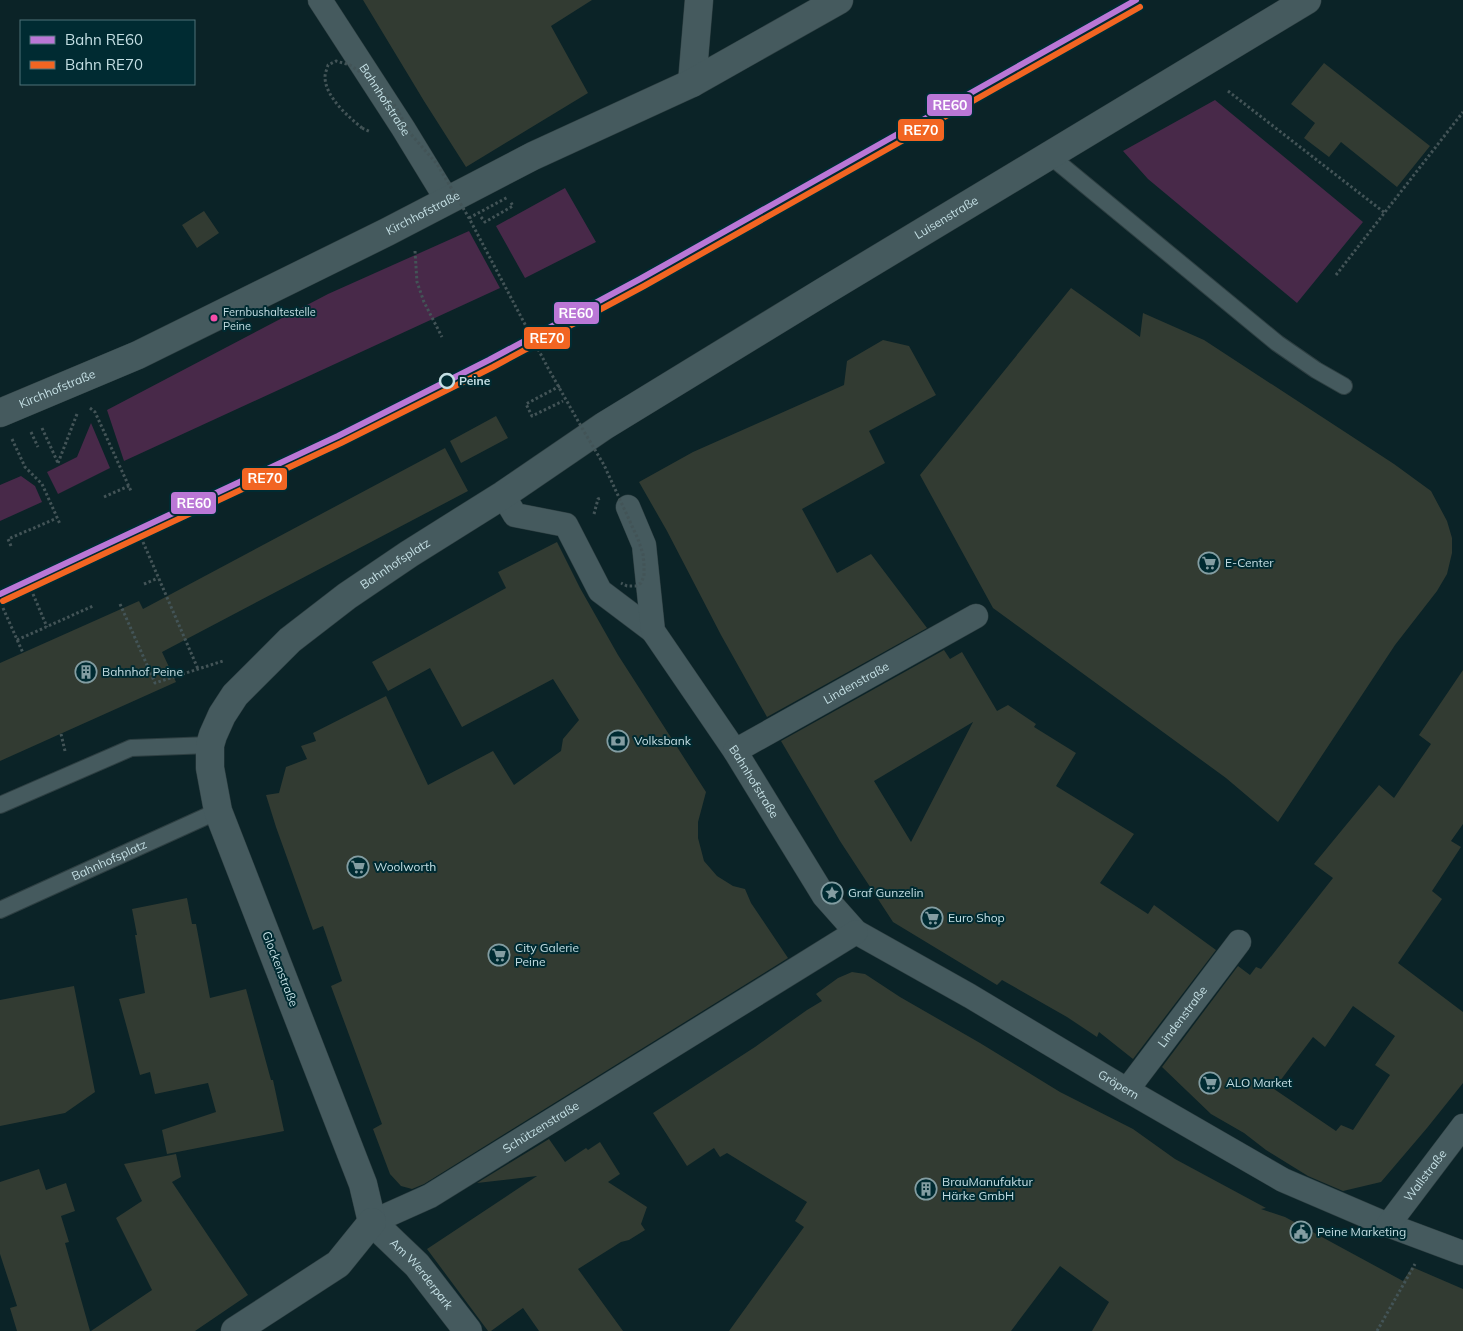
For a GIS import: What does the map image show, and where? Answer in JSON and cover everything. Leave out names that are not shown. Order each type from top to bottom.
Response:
[{"type":"street","name":"Bahnhofstraße","points":[[320,0],[403,128],[436,206]]},
{"type":"street","points":[[692,83],[699,0]]},
{"type":"street","name":"Kirchhofstraße","points":[[4,422],[548,148],[692,83],[839,0]]},
{"type":"street","name":"Luisenstraße","points":[[588,436],[1307,0]]},
{"type":"street","name":"Bahnhofsplatz","points":[[222,715],[235,695],[290,640],[355,590],[503,495],[588,436]]},
{"type":"street","name":"Bahnhofstraße","points":[[503,495],[515,515],[566,525],[600,591],[653,631],[735,751],[824,896],[856,932]]},
{"type":"street","name":"Bahnhofstraße","points":[[628,507],[644,545],[653,631]]},
{"type":"street","name":"Lindenstraße","points":[[735,751],[976,616]]},
{"type":"street","name":"Glockenstraße","points":[[222,715],[212,735],[210,745],[210,768],[218,811],[363,1184],[372,1222]]},
{"type":"street","name":"Gröpern","points":[[856,932],[970,996],[1283,1180],[1388,1225],[1463,1253]]},
{"type":"street","name":"Schützenstraße","points":[[235,1331],[338,1264],[372,1222],[430,1196],[856,932]]},
{"type":"street","name":"Lindenstraße","points":[[1127,1090],[1238,942]]},
{"type":"street","name":"Wallstraße","points":[[1388,1225],[1463,1126]]},
{"type":"street","name":"Am Werderpark","points":[[372,1222],[417,1265],[468,1331]]},
{"type":"lane","points":[[1049,155],[1277,343],[1316,370],[1344,386]]},
{"type":"lane","points":[[0,805],[131,748],[210,745]]},
{"type":"lane","name":"Bahnhofsplatz","points":[[0,910],[218,811]]},
{"type":"path","points":[[362,128],[344,112],[330,91],[325,78],[328,65],[336,62],[350,65],[373,81],[396,107],[409,132],[437,164],[469,218],[548,368],[560,386],[613,482],[638,539],[643,554],[644,576],[641,583],[636,586],[627,586],[621,583]]},
{"type":"path","points":[[1228,91],[1385,213]]},
{"type":"path","points":[[1336,275],[1463,112]]},
{"type":"path","points":[[469,218],[508,197],[513,206],[485,222]]},
{"type":"path","points":[[436,206],[415,252],[417,282],[424,302],[442,337]]},
{"type":"path","points":[[560,386],[526,404],[532,416],[563,401]]},
{"type":"path","points":[[88,407],[95,412],[131,491]]},
{"type":"path","points":[[42,427],[58,463],[78,410]]},
{"type":"path","points":[[4,422],[25,467],[42,484],[60,524]]},
{"type":"path","points":[[104,497],[129,486]]},
{"type":"path","points":[[12,546],[8,540],[55,519]]},
{"type":"path","points":[[143,542],[198,669]]},
{"type":"path","points":[[144,584],[158,578]]},
{"type":"path","points":[[33,594],[47,626]]},
{"type":"path","points":[[120,604],[155,683]]},
{"type":"path","points":[[17,640],[93,606]]},
{"type":"path","points":[[3,608],[23,653]]},
{"type":"path","points":[[1377,1331],[1428,1240]]},
{"type":"shaded area","points":[[1215,100],[1363,222],[1297,303],[1148,179],[1123,151]]},
{"type":"shaded area","points":[[565,188],[596,242],[525,278],[496,226]]},
{"type":"shaded area","points":[[469,231],[500,288],[124,461],[107,410],[328,294]]},
{"type":"shaded area","points":[[91,423],[110,468],[58,494],[47,472],[77,457]]},
{"type":"shaded area","points":[[21,476],[35,486],[42,502],[0,521],[0,485]]},
{"type":"building","points":[[363,0],[592,0],[551,26],[588,93],[466,167]]},
{"type":"building","points":[[1324,63],[1430,146],[1397,187],[1341,142],[1329,157],[1304,138],[1315,123],[1291,104]]},
{"type":"building","points":[[204,211],[219,233],[197,248],[182,225]]},
{"type":"building","name":"E-Center","points":[[1071,288],[1140,337],[1143,313],[1204,340],[1394,464],[1431,491],[1447,521],[1452,538],[1452,553],[1447,574],[1437,591],[1395,645],[1278,822],[1226,778],[993,608],[920,475]]},
{"type":"building","points":[[883,340],[909,346],[936,395],[869,431],[885,463],[802,509],[837,573],[871,554],[927,628],[767,717],[639,482],[693,452],[844,385],[847,361]]},
{"type":"building","points":[[496,416],[508,438],[461,463],[450,441]]},
{"type":"building","points":[[445,448],[468,491],[162,652],[176,682],[0,761],[0,663],[139,601],[143,609]]},
{"type":"building","name":"City Galerie Peine","points":[[557,542],[580,588],[618,655],[706,792],[698,822],[698,838],[704,861],[717,876],[733,886],[745,889],[751,903],[788,958],[424,1184],[412,1189],[401,1186],[390,1174],[373,1129],[382,1124],[331,986],[342,981],[323,926],[313,930],[266,795],[279,793],[286,767],[307,759],[301,746],[316,741],[313,733],[386,696],[428,785],[493,751],[514,785],[561,751],[563,739],[579,720],[553,679],[462,727],[430,668],[388,691],[372,662],[506,588],[498,572]]},
{"type":"building","points":[[944,650],[950,659],[962,652],[997,711],[1008,705],[1036,724],[1034,727],[1076,753],[1056,786],[1134,834],[1100,883],[1148,914],[1154,905],[1216,950],[1133,1059],[1099,1032],[1097,1037],[1067,1017],[1002,980],[997,985],[893,922],[840,841],[781,741]],"holes":[[[973,722],[911,842],[874,781]]]},
{"type":"building","points":[[1463,670],[1463,824],[1451,841],[1461,847],[1432,891],[1442,899],[1398,963],[1463,1012],[1463,1083],[1381,1182],[1343,1191],[1308,1176],[1266,1150],[1244,1133],[1211,1114],[1162,1067],[1238,966],[1250,975],[1256,967],[1261,969],[1333,878],[1314,864],[1379,785],[1394,798],[1431,744],[1419,735]],"holes":[[[1353,1006],[1395,1036],[1375,1065],[1390,1075],[1353,1130],[1341,1125],[1336,1131],[1274,1089],[1313,1037],[1325,1047]]]},
{"type":"building","points":[[187,898],[192,924],[196,924],[210,998],[246,989],[271,1080],[273,1080],[284,1131],[167,1154],[162,1130],[216,1112],[208,1083],[155,1094],[150,1072],[140,1075],[119,999],[145,993],[132,909]]},
{"type":"building","points":[[852,972],[865,974],[900,997],[1060,1092],[1133,1129],[1175,1159],[1266,1208],[1261,1209],[1285,1217],[1403,1281],[1412,1267],[1463,1289],[1463,1331],[1092,1331],[1109,1302],[1060,1266],[1011,1331],[729,1331],[804,1227],[795,1221],[807,1202],[727,1153],[720,1157],[714,1148],[687,1166],[653,1113],[822,1001],[816,994],[838,978]]},
{"type":"building","points":[[74,986],[95,1092],[65,1113],[0,1126],[0,1000]]},
{"type":"building","points":[[549,1139],[565,1162],[586,1148],[588,1150],[600,1142],[620,1174],[608,1182],[647,1207],[641,1224],[645,1230],[629,1240],[621,1242],[578,1269],[623,1331],[539,1331],[523,1308],[491,1331],[488,1331],[427,1249],[537,1176],[477,1183]]},
{"type":"building","points":[[176,1154],[181,1177],[172,1182],[248,1295],[195,1331],[91,1331],[152,1290],[116,1218],[142,1201],[124,1164]]},
{"type":"building","points":[[39,1169],[46,1190],[66,1183],[75,1211],[61,1216],[69,1242],[65,1243],[90,1331],[17,1331],[10,1308],[17,1306],[0,1254],[0,1182]]},
{"type":"rail line","name":"RE60","points":[[0,594],[338,436],[489,360],[640,279],[1136,0]]},
{"type":"rail line","name":"RE70","points":[[3,601],[341,443],[493,367],[644,286],[1140,7]]},
{"type":"place","name":"Fernbushaltestelle Peine","points":[[214,318]]},
{"type":"place","name":"Peine","points":[[447,381]]},
{"type":"place","name":"E-Center","points":[[1209,563]]},
{"type":"place","name":"Bahnhof Peine","points":[[86,672]]},
{"type":"place","name":"Volksbank","points":[[618,741]]},
{"type":"place","name":"Woolworth","points":[[358,867]]},
{"type":"place","name":"Graf Gunzelin","points":[[832,893]]},
{"type":"place","name":"Euro Shop","points":[[932,918]]},
{"type":"place","name":"City Galerie Peine","points":[[499,955]]},
{"type":"place","name":"ALO Market","points":[[1210,1083]]},
{"type":"place","name":"BrauManufaktur Härke GmbH","points":[[926,1189]]},
{"type":"place","name":"Peine Marketing","points":[[1301,1232]]}]
